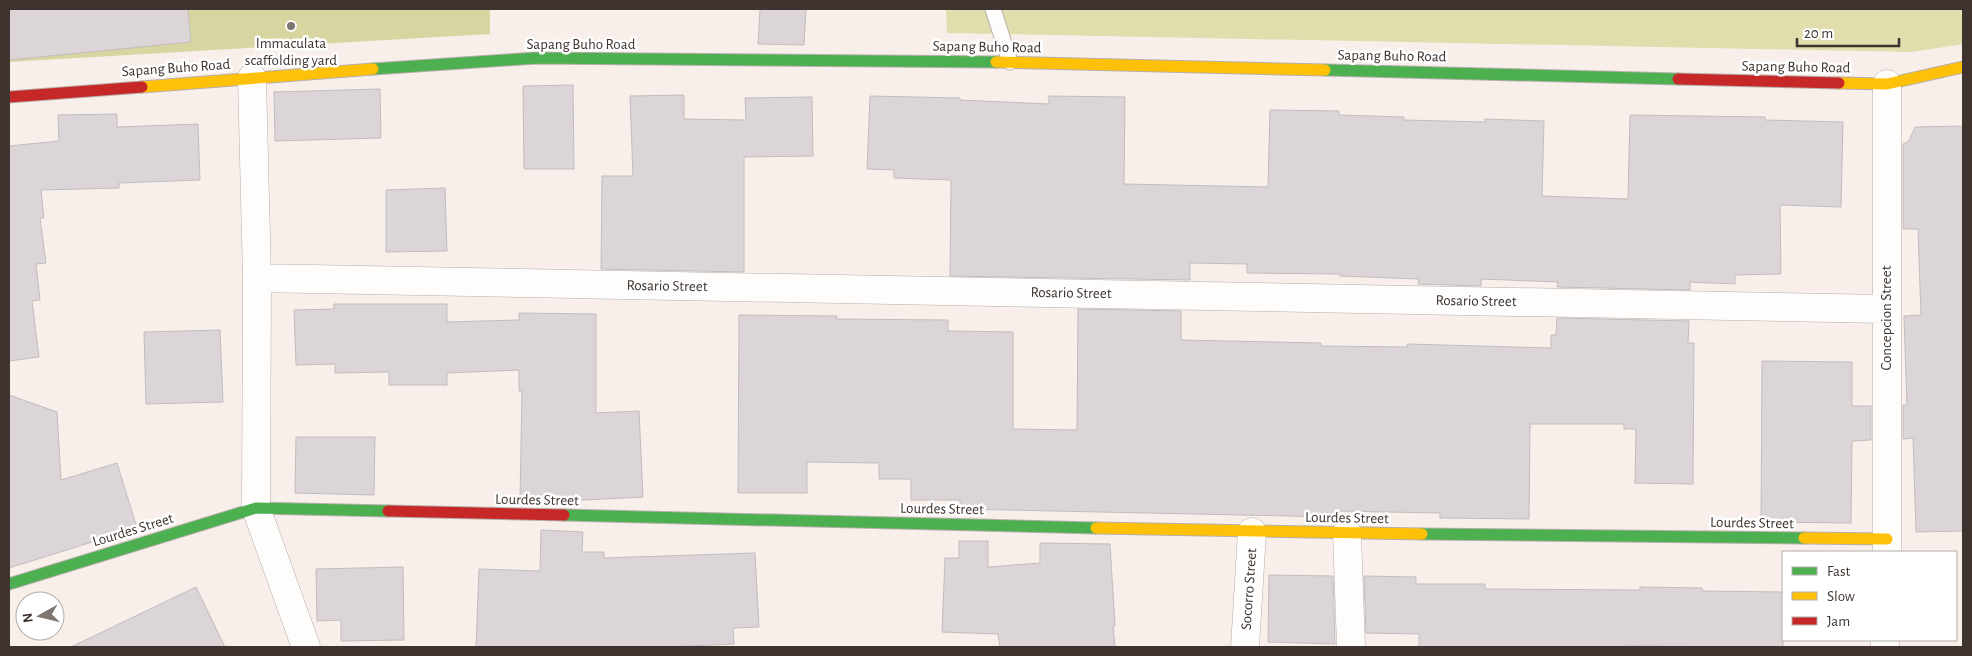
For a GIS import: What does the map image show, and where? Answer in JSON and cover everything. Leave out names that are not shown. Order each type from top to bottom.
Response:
[{"type":"street","name":"Sapang Buho Road","points":[[9,97],[536,58],[1010,62],[1887,84],[1963,67]]},
{"type":"street","points":[[252,78],[257,278],[256,508],[306,647]]},
{"type":"street","name":"Concepcion Street","points":[[1887,84],[1887,546]]},
{"type":"street","name":"Rosario Street","points":[[257,278],[1886,309]]},
{"type":"street","name":"Lourdes Street","points":[[9,584],[256,508],[1887,546]]},
{"type":"street","name":"Socorro Street","points":[[1245,647],[1252,532]]},
{"type":"street","points":[[1347,533],[1351,647]]},
{"type":"lane","points":[[993,9],[1010,62]]},
{"type":"shaded area","points":[[9,9],[490,9],[490,34],[9,62]]},
{"type":"shaded area","points":[[946,9],[1963,9],[1963,44],[1912,52],[947,33]]},
{"type":"building","points":[[9,9],[188,9],[191,42],[9,60]]},
{"type":"building","points":[[760,9],[806,9],[804,45],[758,44]]},
{"type":"building","points":[[573,85],[574,169],[524,169],[523,86]]},
{"type":"building","points":[[380,89],[381,138],[275,141],[274,92]]},
{"type":"building","points":[[684,95],[684,119],[746,120],[745,98],[812,97],[813,156],[744,157],[744,272],[601,269],[602,176],[633,176],[630,96]]},
{"type":"building","points":[[870,96],[960,98],[960,100],[1049,104],[1049,96],[1125,97],[1124,184],[1268,187],[1270,110],[1339,111],[1339,115],[1404,117],[1404,120],[1485,122],[1485,119],[1544,121],[1542,196],[1628,199],[1630,115],[1765,117],[1765,120],[1843,122],[1841,207],[1780,205],[1781,274],[1735,275],[1735,284],[1690,282],[1690,290],[1557,287],[1558,282],[1481,279],[1481,286],[1418,284],[1419,279],[1340,276],[1340,274],[1247,273],[1247,264],[1190,263],[1190,280],[950,276],[951,180],[894,178],[894,170],[867,169]]},
{"type":"building","points":[[117,114],[117,127],[198,124],[200,180],[119,183],[119,188],[41,190],[44,218],[40,218],[46,263],[36,264],[40,300],[32,301],[39,357],[9,361],[9,146],[59,141],[58,115]]},
{"type":"building","points":[[1963,126],[1963,531],[1916,532],[1913,438],[1903,439],[1903,405],[1907,405],[1904,316],[1921,315],[1918,229],[1903,229],[1903,144],[1909,141],[1915,127]]},
{"type":"building","points":[[445,188],[447,251],[386,252],[386,190]]},
{"type":"building","points":[[334,304],[447,304],[447,322],[519,320],[519,313],[596,314],[596,413],[639,411],[643,497],[583,500],[520,499],[522,391],[519,391],[519,370],[447,373],[447,385],[389,385],[389,372],[335,373],[335,364],[296,365],[294,310],[334,309]]},
{"type":"building","points":[[1078,309],[1181,311],[1181,340],[1321,343],[1321,346],[1407,347],[1407,344],[1551,348],[1551,335],[1556,335],[1557,318],[1689,321],[1688,343],[1694,343],[1693,484],[1635,483],[1636,429],[1624,429],[1624,424],[1530,424],[1529,519],[1440,518],[1440,513],[1335,511],[1335,517],[960,509],[960,500],[911,500],[911,479],[879,479],[879,463],[807,462],[807,493],[738,493],[739,315],[837,316],[836,319],[948,320],[948,331],[1013,332],[1013,429],[1077,430]]},
{"type":"building","points":[[220,330],[223,402],[146,404],[144,332]]},
{"type":"building","points":[[1762,361],[1852,362],[1852,406],[1871,406],[1871,440],[1852,441],[1851,523],[1761,522]]},
{"type":"building","points":[[9,395],[57,412],[61,480],[117,463],[137,528],[9,568]]},
{"type":"building","points":[[296,437],[375,437],[374,495],[295,493]]},
{"type":"building","points":[[541,530],[583,532],[582,552],[604,552],[604,558],[755,553],[759,627],[733,628],[734,644],[668,647],[476,647],[479,569],[540,571]]},
{"type":"building","points":[[959,541],[988,541],[988,567],[1040,563],[1040,543],[1110,544],[1115,647],[1000,647],[998,634],[942,632],[945,558],[959,558]]},
{"type":"building","points":[[403,567],[404,640],[341,641],[341,620],[317,621],[316,569]]},
{"type":"building","points":[[1269,575],[1333,576],[1335,644],[1268,642]]},
{"type":"building","points":[[1364,576],[1416,577],[1416,584],[1485,584],[1485,589],[1640,590],[1640,587],[1702,588],[1702,591],[1782,592],[1783,647],[1419,647],[1419,634],[1366,633]]},
{"type":"building","points":[[196,587],[225,647],[71,647]]},
{"type":"traffic: fast","points":[[373,69],[536,58],[996,62]]},
{"type":"traffic: fast","points":[[1325,70],[1678,79]]},
{"type":"traffic: fast","points":[[9,584],[256,508],[388,511]]},
{"type":"traffic: fast","points":[[564,515],[1096,528]]},
{"type":"traffic: fast","points":[[1422,534],[1804,538]]},
{"type":"traffic: slow","points":[[996,62],[1325,70]]},
{"type":"traffic: slow","points":[[1839,83],[1887,84],[1963,67]]},
{"type":"traffic: slow","points":[[142,87],[373,69]]},
{"type":"traffic: slow","points":[[1096,528],[1422,534]]},
{"type":"traffic: slow","points":[[1804,538],[1887,539]]},
{"type":"traffic: jam","points":[[1678,79],[1839,83]]},
{"type":"traffic: jam","points":[[9,97],[142,87]]},
{"type":"traffic: jam","points":[[388,511],[564,515]]},
{"type":"place","name":"Immaculata scaffolding yard","points":[[291,26]]}]
